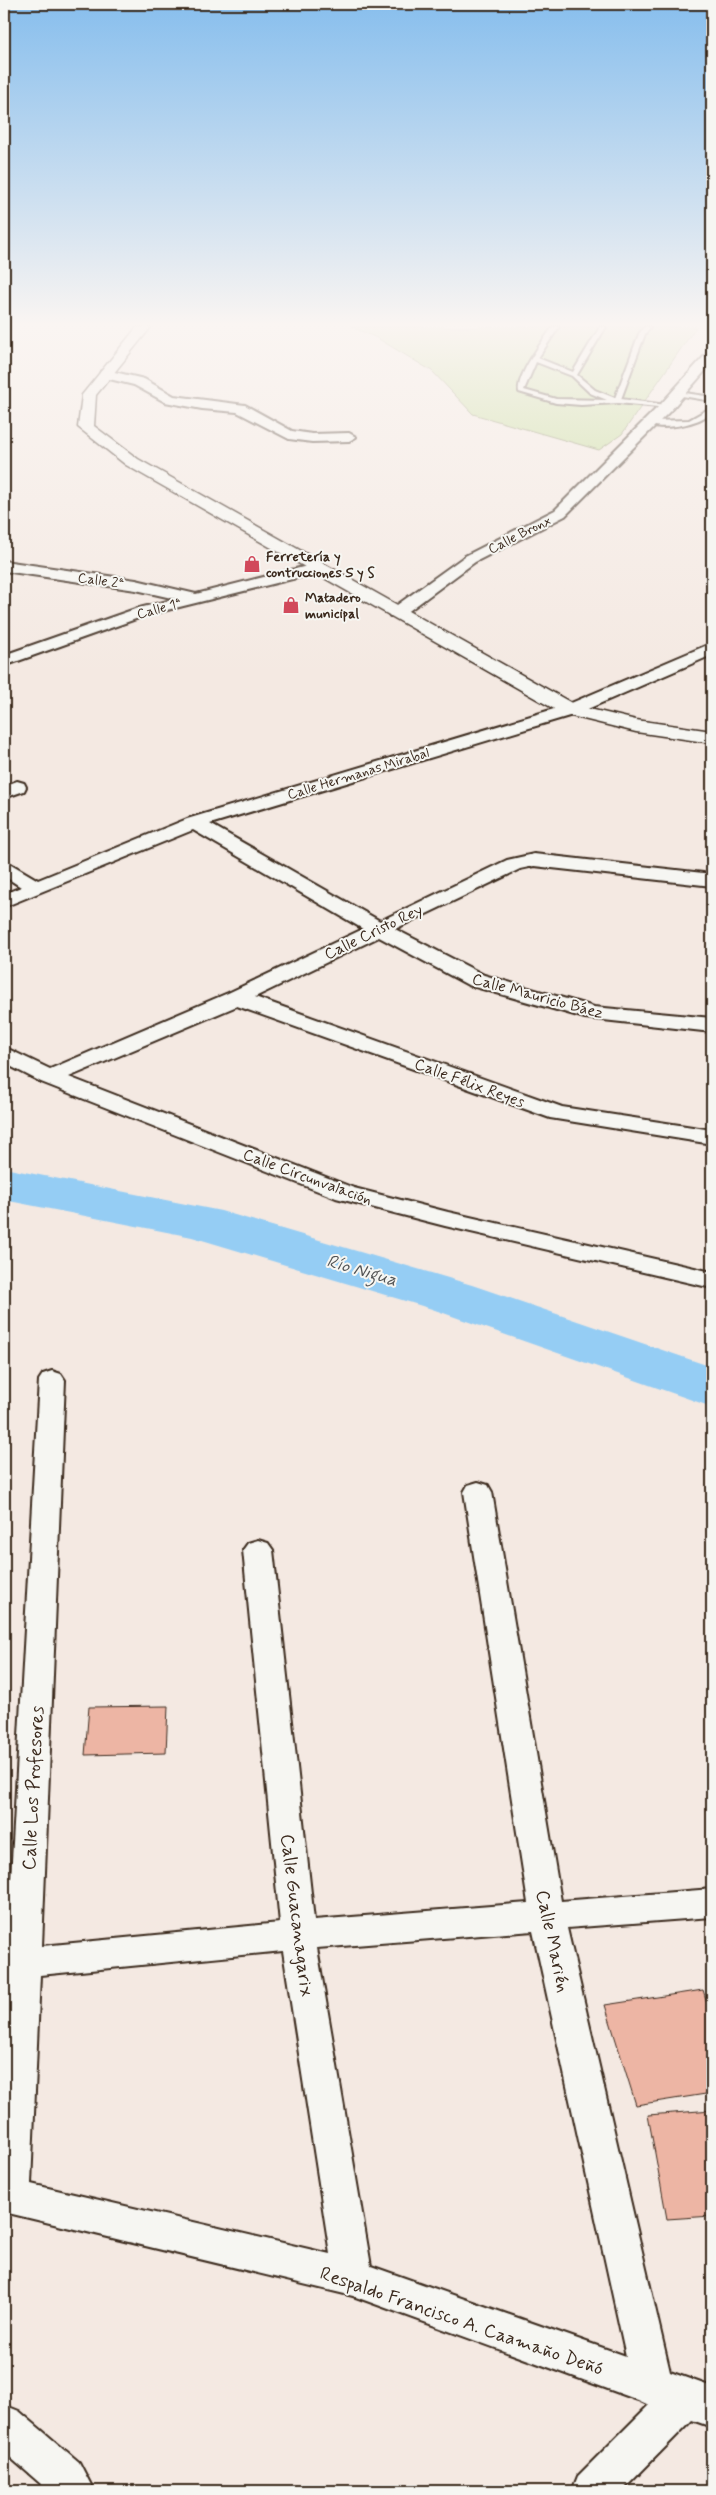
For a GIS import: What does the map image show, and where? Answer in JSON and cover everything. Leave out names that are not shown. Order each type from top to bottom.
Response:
[{"type":"main road","points":[[108,443],[132,462],[570,710],[636,726],[712,737]]},
{"type":"street","name":"Calle Bronx","points":[[396,612],[470,559],[560,513],[630,443]]},
{"type":"street","name":"Calle 2ª","points":[[4,566],[136,585],[196,598]]},
{"type":"street","name":"Calle 1ª","points":[[4,661],[141,612],[319,568]]},
{"type":"street","name":"Calle Hermanas Mirabal","points":[[4,901],[194,823],[570,710],[685,662],[712,648]]},
{"type":"street","points":[[685,662],[712,667]]},
{"type":"street","name":"Calle Mauricio Báez","points":[[194,823],[378,928],[476,980],[594,1013],[712,1025]]},
{"type":"street","name":"Calle Cristo Rey","points":[[49,1077],[236,998],[514,864],[534,860],[712,880]]},
{"type":"street","points":[[4,868],[36,887]]},
{"type":"street","name":"Calle Félix Reyes","points":[[236,998],[558,1113],[712,1137]]},
{"type":"street","name":"Calle Circunvalación","points":[[4,1054],[49,1077],[345,1193],[445,1219],[712,1280]]},
{"type":"street","name":"Calle Los Profesores","points":[[8,2195],[24,1962],[52,1380]]},
{"type":"street","name":"Calle Marién","points":[[478,1492],[548,1916],[684,2397]]},
{"type":"street","name":"Calle Guacanagarix","points":[[258,1550],[298,1935],[353,2278]]},
{"type":"street","points":[[24,1962],[298,1935],[712,1902]]},
{"type":"street","name":"Respaldo Francisco A. Caamaño Deñó","points":[[8,2195],[353,2278],[684,2397]]},
{"type":"street","points":[[593,2491],[684,2397]]},
{"type":"street","points":[[4,2425],[64,2477],[73,2491]]},
{"type":"green space","points":[[576,443],[608,443],[599,450]]},
{"type":"building","points":[[168,1706],[166,1753],[85,1755],[89,1707]]},
{"type":"building","points":[[703,1990],[712,2018],[712,2093],[636,2105],[605,2005]]},
{"type":"building","points":[[712,2110],[712,2216],[667,2219],[648,2115]]},
{"type":"waterway","name":"Río Nigua","points":[[4,1184],[202,1223],[452,1297],[712,1388]]},
{"type":"place","name":"Ferretería y contrucciones S y S","points":[[252,564]]},
{"type":"place","name":"Matadero municipal","points":[[291,605]]}]
